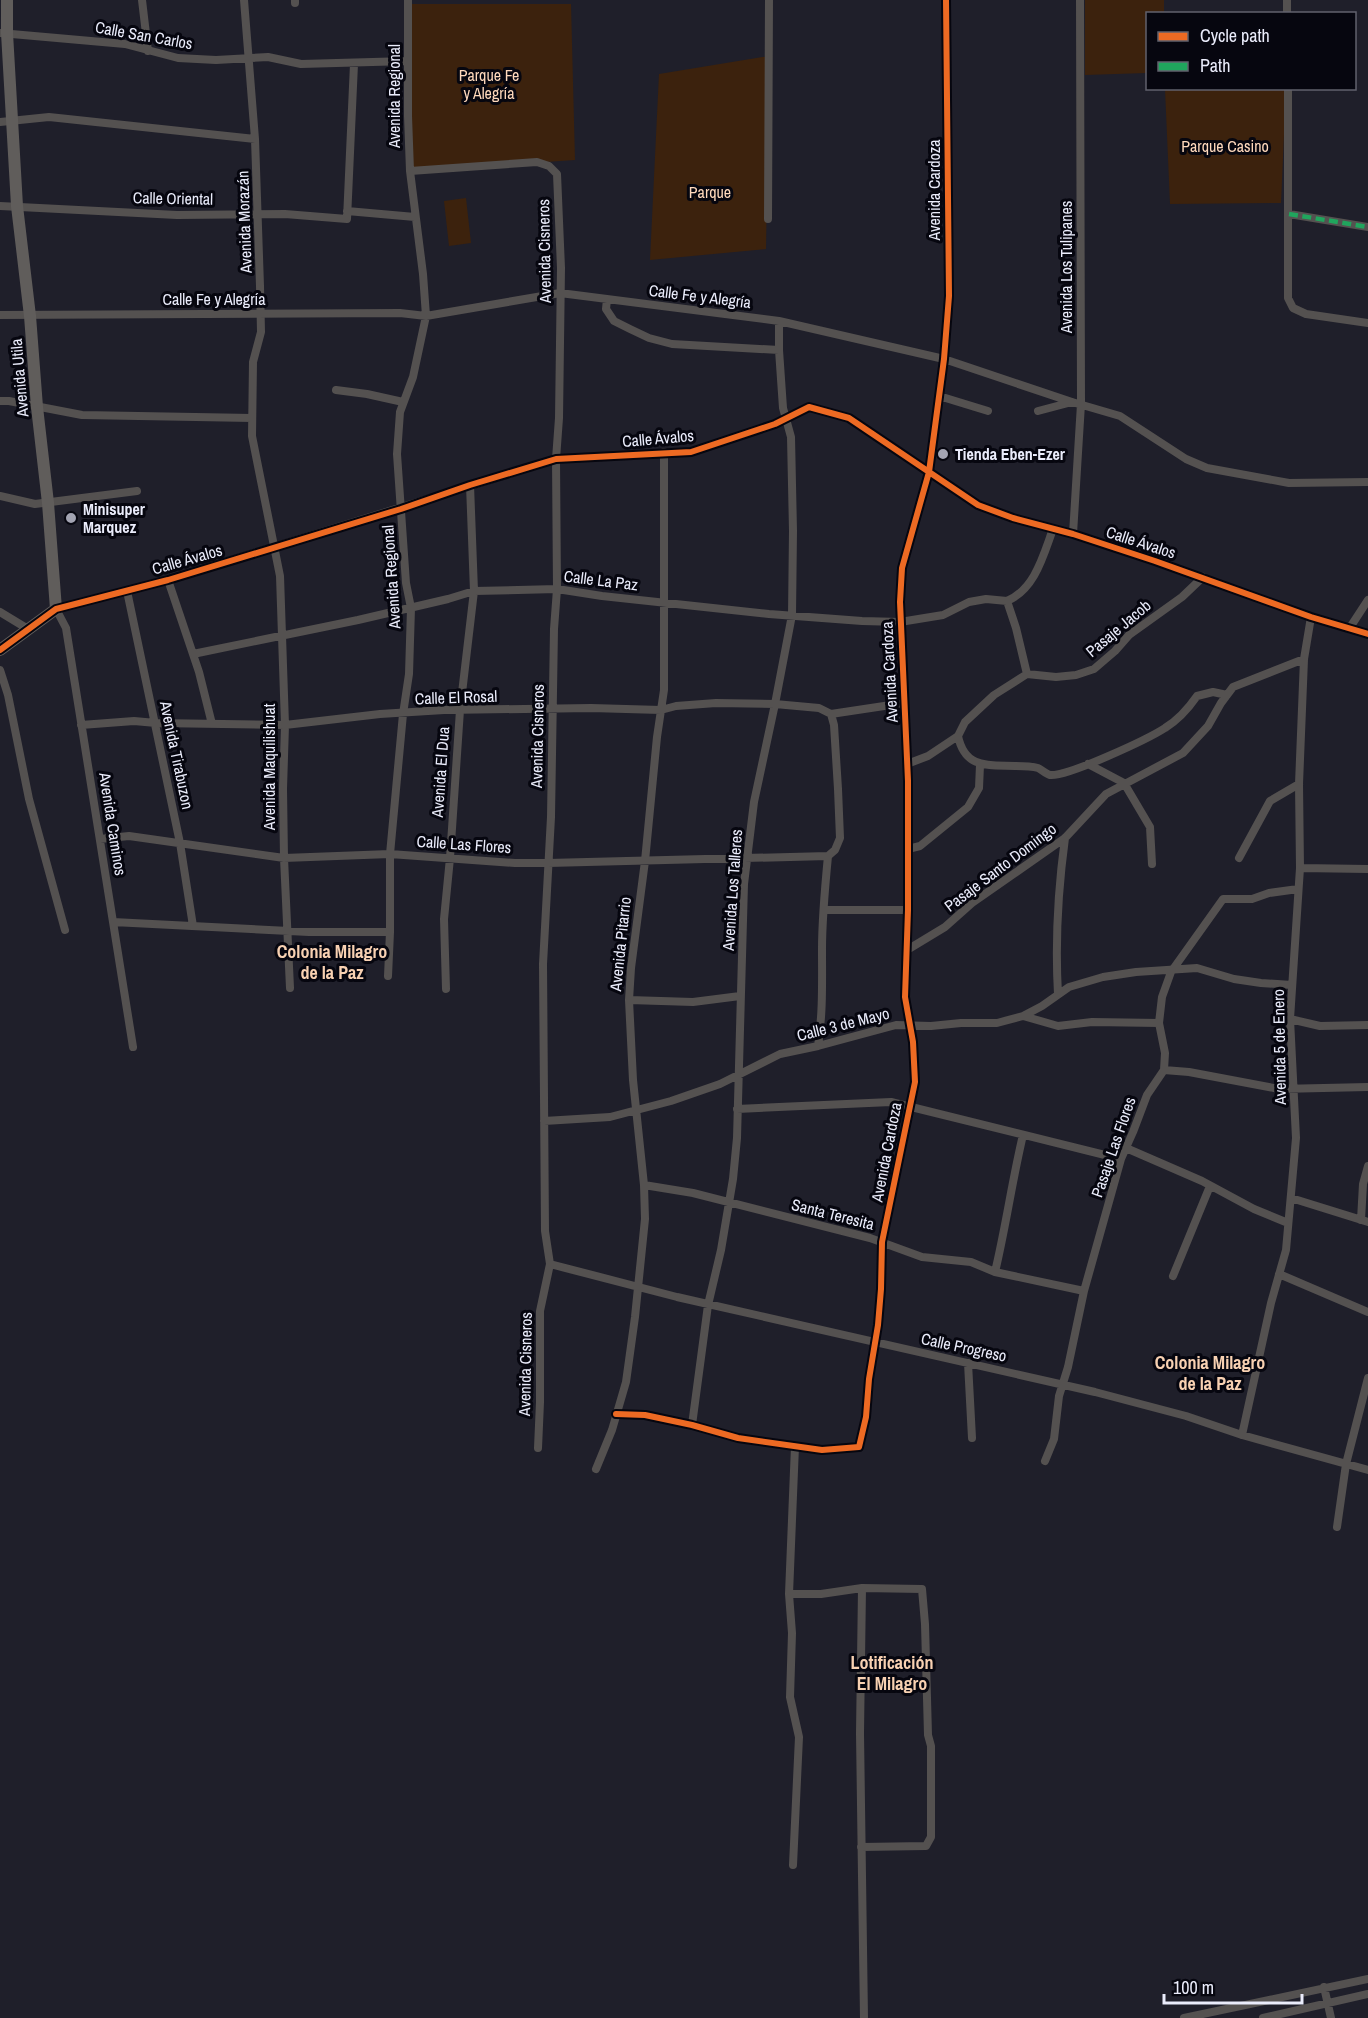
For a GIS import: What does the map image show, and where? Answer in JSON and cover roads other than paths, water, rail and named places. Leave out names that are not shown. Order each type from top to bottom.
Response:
[{"type":"street","name":"Avenida Utila","points":[[8,0],[3,33],[6,122],[30,316],[56,609]]},
{"type":"street","points":[[142,0],[148,51]]},
{"type":"street","name":"Avenida Morazán","points":[[244,0],[255,139],[261,314],[261,332],[253,362],[252,436],[274,547]]},
{"type":"street","name":"Avenida Regional","points":[[388,976],[390,854],[409,674],[411,608],[406,583],[397,454],[400,412],[413,377],[426,315],[410,171],[408,0]]},
{"type":"street","points":[[768,219],[770,0]]},
{"type":"street","name":"Avenida Cardoza","points":[[795,1446],[822,1450],[859,1447],[866,1417],[881,1289],[882,1242],[915,1082],[913,1042],[905,997],[908,910],[907,764],[900,622],[902,568],[929,472],[944,359],[949,296],[946,0]]},
{"type":"street","name":"Avenida Los Tulipanes","points":[[1073,534],[1080,0]]},
{"type":"street","name":"Calle San Carlos","points":[[3,33],[125,44],[178,58],[216,60],[268,57],[301,64],[408,62]]},
{"type":"street","points":[[347,215],[354,64]]},
{"type":"street","points":[[1287,90],[1288,298],[1293,308],[1306,314],[1368,323]]},
{"type":"street","points":[[6,122],[49,117],[255,139]]},
{"type":"street","name":"Avenida Cisneros","points":[[410,171],[537,162],[549,166],[557,174],[560,293],[559,418],[556,459],[557,589],[552,710],[551,818],[543,964],[545,1231],[550,1264],[540,1311],[538,1448]]},
{"type":"street","name":"Calle Oriental","points":[[0,206],[177,215],[259,213],[416,217]]},
{"type":"street","points":[[1289,214],[1368,227]]},
{"type":"street","name":"Calle Fe y Alegría","points":[[0,315],[400,313],[426,315],[560,293],[779,321],[944,359],[1120,416],[1186,459],[1208,468],[1289,483],[1368,482]]},
{"type":"street","points":[[607,299],[606,309],[615,321],[649,338],[672,344],[779,350]]},
{"type":"street","name":"Avenida Los Talleres","points":[[692,1425],[708,1305],[721,1250],[733,1179],[744,884],[754,802],[776,704],[792,615],[794,531],[791,437],[783,408],[779,321]]},
{"type":"street","points":[[336,390],[403,402]]},
{"type":"street","points":[[939,396],[988,411]]},
{"type":"street","points":[[0,401],[82,415],[252,418]]},
{"type":"street","points":[[1038,411],[1076,403]]},
{"type":"street","name":"Calle Ávalos","points":[[0,650],[56,609],[168,580],[556,459],[692,452],[786,418],[809,407],[849,418],[978,505],[1203,577],[1311,617],[1368,634]]},
{"type":"street","name":"Avenida Pitarrio","points":[[597,1469],[626,1382],[645,1219],[629,1000],[664,690],[664,452]]},
{"type":"street","name":"Avenida El Dua","points":[[446,989],[444,919],[460,710],[474,591],[470,485]]},
{"type":"street","points":[[0,496],[35,504],[137,491]]},
{"type":"street","points":[[907,764],[928,756],[958,736],[965,722],[994,695],[1028,675],[1008,605],[1032,578],[1053,529]]},
{"type":"street","name":"Avenida Maquilishuat","points":[[274,547],[280,576],[285,725],[284,858],[290,988]]},
{"type":"street","name":"Pasaje Jacob","points":[[1028,675],[1056,677],[1076,675],[1094,669],[1129,635],[1182,597],[1203,577]]},
{"type":"street","points":[[168,580],[193,654],[212,724]]},
{"type":"street","name":"Calle La Paz","points":[[193,654],[282,637],[411,608],[474,591],[557,589],[792,615],[900,622],[943,615],[969,602],[986,599],[1008,605]]},
{"type":"street","name":"Avenida Tirabuzon","points":[[127,591],[180,843],[193,926]]},
{"type":"street","points":[[1349,629],[1368,600]]},
{"type":"street","name":"Avenida Caminos","points":[[56,609],[66,628],[133,1047]]},
{"type":"street","points":[[0,612],[28,629]]},
{"type":"street","name":"Avenida 5 de Enero","points":[[1242,1435],[1270,1303],[1286,1250],[1296,1138],[1290,1019],[1300,868],[1299,784],[1304,659],[1311,617]]},
{"type":"street","name":"Pasaje Santo Domingo","points":[[907,950],[945,927],[972,903],[1065,838],[1106,794],[1183,753],[1209,726],[1233,687],[1304,659]]},
{"type":"street","points":[[0,670],[8,695],[29,799],[65,930]]},
{"type":"street","points":[[958,736],[965,755],[980,765],[1036,767],[1050,775],[1067,772],[1088,764],[1164,729],[1190,707],[1197,696],[1212,692],[1227,695]]},
{"type":"street","name":"Calle El Rosal","points":[[81,724],[134,721],[285,725],[380,714],[591,708],[661,710],[676,706],[716,703],[776,704],[819,708],[831,714]]},
{"type":"street","points":[[818,1046],[823,1009],[822,948],[828,856],[835,850],[840,838],[834,725],[831,714],[904,703]]},
{"type":"street","points":[[1088,764],[1124,783],[1150,827],[1152,864]]},
{"type":"street","points":[[908,849],[920,846],[968,807],[979,788],[980,765]]},
{"type":"street","points":[[1239,858],[1270,801],[1299,784]]},
{"type":"street","name":"Calle Las Flores","points":[[100,839],[129,836],[284,858],[390,854],[548,863],[828,856]]},
{"type":"street","points":[[1058,994],[1058,911],[1065,838]]},
{"type":"street","points":[[1300,868],[1368,869]]},
{"type":"street","points":[[1298,889],[1269,893],[1252,899],[1223,899],[1173,969],[1162,997],[1159,1023],[1165,1053],[1164,1070],[1189,1072],[1280,1089],[1368,1087]]},
{"type":"street","points":[[824,910],[908,910]]},
{"type":"street","points":[[113,922],[287,931],[390,932]]},
{"type":"street","points":[[1023,1016],[1069,987],[1103,976],[1197,968],[1234,979],[1292,985]]},
{"type":"street","points":[[629,1000],[693,1002],[740,996]]},
{"type":"street","name":"Calle 3 de Mayo","points":[[544,1121],[610,1117],[671,1101],[720,1084],[780,1054],[896,1025],[997,1023],[1023,1016],[1058,1026],[1092,1022],[1159,1023]]},
{"type":"street","points":[[1290,1019],[1320,1026],[1368,1026]]},
{"type":"street","name":"Pasaje Las Flores","points":[[1045,1461],[1054,1439],[1059,1396],[1084,1291],[1121,1159],[1147,1095],[1164,1070]]},
{"type":"street","points":[[737,1109],[891,1102],[1121,1159]]},
{"type":"street","points":[[995,1272],[1023,1135]]},
{"type":"street","points":[[1126,1148],[1288,1223]]},
{"type":"street","points":[[1290,1198],[1365,1221],[1363,1184],[1368,1166]]},
{"type":"street","name":"Santa Teresita","points":[[644,1185],[682,1191],[882,1242],[922,1257],[971,1262],[995,1272],[1084,1291]]},
{"type":"street","points":[[1173,1276],[1210,1186]]},
{"type":"street","name":"Calle Progreso","points":[[550,1264],[708,1305],[1062,1384],[1175,1413],[1242,1435],[1368,1470]]},
{"type":"street","points":[[1279,1274],[1368,1312]]},
{"type":"street","points":[[968,1363],[972,1438]]},
{"type":"street","points":[[1337,1527],[1346,1464],[1368,1378]]},
{"type":"street","points":[[616,1414],[645,1415],[738,1438],[795,1446],[789,1594],[792,1633],[790,1697],[799,1737],[793,1865]]},
{"type":"street","points":[[789,1594],[821,1594],[862,1588],[922,1589],[928,1735],[931,1746],[931,1837],[926,1846],[861,1847]]},
{"type":"street","points":[[862,1588],[860,1733],[864,2018]]},
{"type":"street","points":[[1184,2018],[1368,1979]]},
{"type":"street","points":[[1324,1988],[1331,2018]]},
{"type":"street","points":[[1263,2018],[1368,1994]]},
{"type":"place","name":"Tienda Eben-Ezer","points":[[943,454]]},
{"type":"place","name":"Minisuper Marquez","points":[[71,518]]},
{"type":"district","name":"Colonia Milagro de la Paz","points":[[332,961]]},
{"type":"district","name":"Colonia Milagro de la Paz","points":[[1210,1372]]},
{"type":"district","name":"Lotificación El Milagro","points":[[892,1672]]},
{"type":"park label","name":"Parque Fe y Alegría","points":[[489,84]]},
{"type":"park label","name":"Parque Casino","points":[[1225,146]]},
{"type":"park label","name":"Parque","points":[[710,192]]}]
